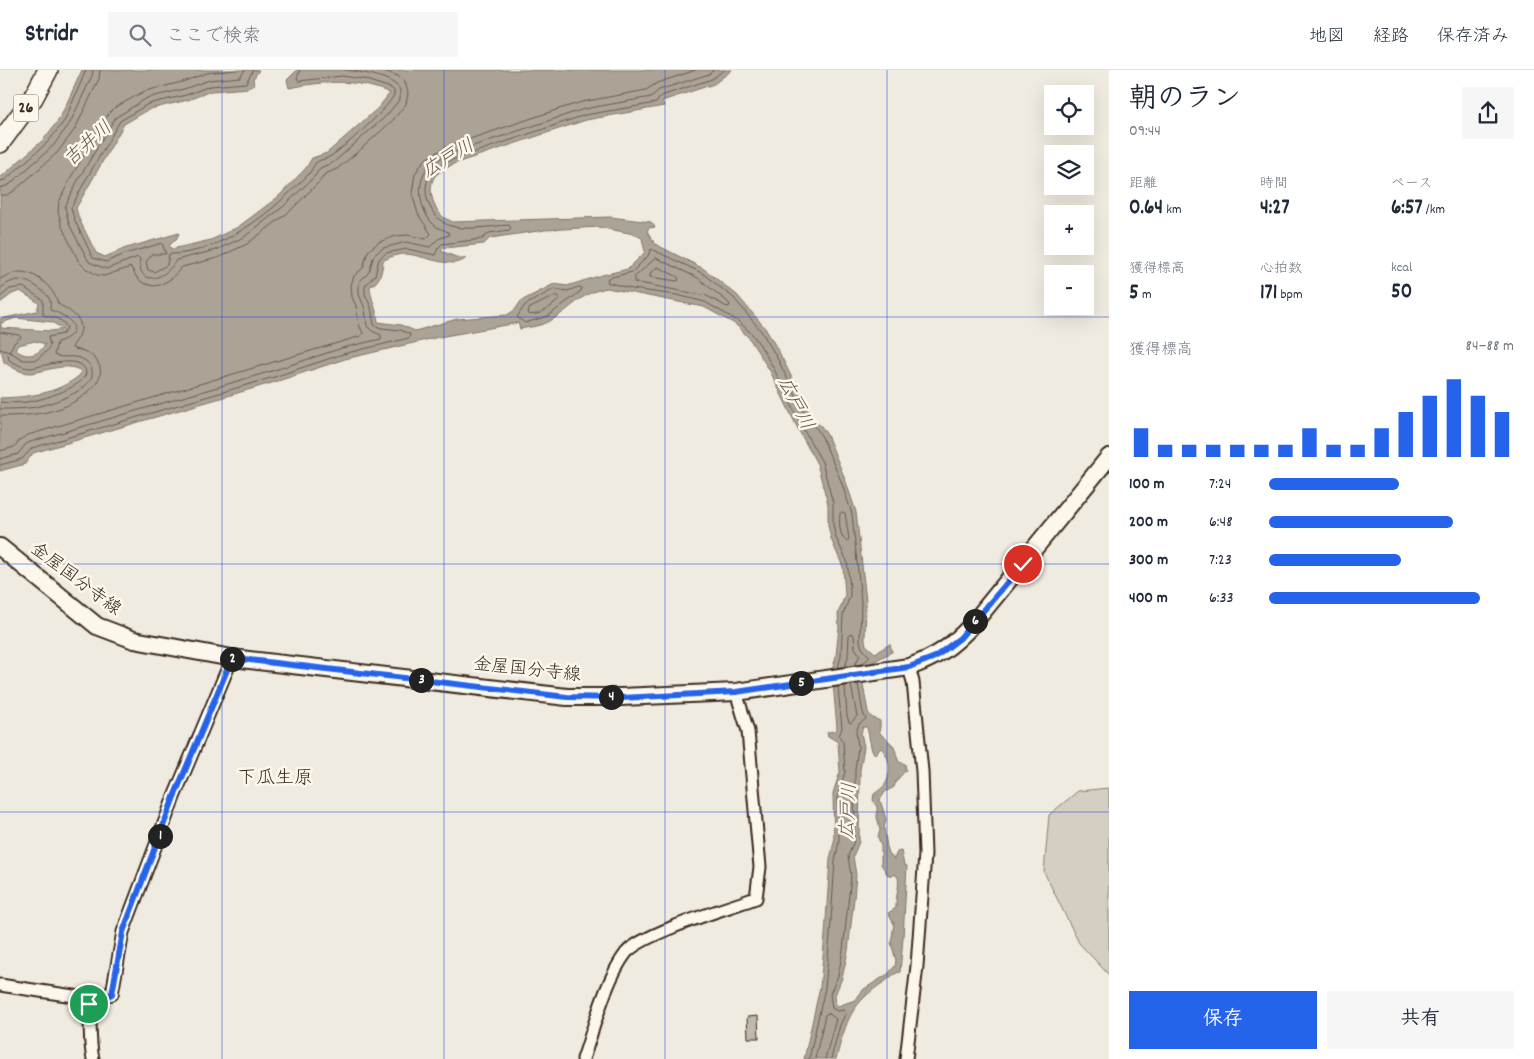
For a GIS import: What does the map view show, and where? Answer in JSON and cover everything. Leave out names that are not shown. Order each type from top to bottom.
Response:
[{"type":"main road","name":"26","points":[[0,143],[33,98],[48,70]]},
{"type":"main road","name":"金屋国分寺線","points":[[0,547],[97,626],[134,640],[232,658],[567,697],[664,697],[736,692],[905,668],[935,657],[960,638],[1109,457]]},
{"type":"street","points":[[112,994],[123,932],[174,797],[232,658]]},
{"type":"street","points":[[905,668],[913,682],[922,772],[925,854],[917,966],[906,1059]]},
{"type":"street","points":[[582,1059],[614,974],[628,951],[655,934],[756,898],[760,867],[749,740],[736,692]]},
{"type":"street","points":[[0,985],[80,997],[112,994]]},
{"type":"street","points":[[93,1059],[90,1047],[91,1020],[89,1004],[112,994]]},
{"type":"shaded area","points":[[1109,788],[1109,975],[1079,943],[1044,872],[1049,815],[1078,791]]},
{"type":"water","points":[[82,70],[259,70],[253,79],[254,85],[248,88],[211,91],[188,100],[150,109],[124,124],[76,208],[79,219],[96,253],[105,257],[123,249],[179,233],[169,246],[172,249],[211,240],[238,227],[278,197],[306,168],[312,158],[327,153],[378,108],[390,93],[364,85],[340,82],[289,88],[287,80],[297,70],[732,70],[714,84],[662,101],[664,106],[586,120],[453,164],[436,175],[431,185],[431,190],[439,212],[444,218],[453,222],[610,217],[651,222],[655,227],[649,228],[647,231],[655,244],[704,269],[737,295],[765,328],[813,420],[821,426],[827,435],[856,512],[866,601],[866,645],[875,653],[890,644],[892,652],[866,667],[863,685],[868,712],[871,717],[880,721],[879,731],[893,745],[899,762],[905,764],[906,770],[896,781],[894,787],[885,792],[880,800],[886,819],[884,828],[889,853],[894,859],[897,852],[901,851],[904,865],[907,866],[900,972],[894,974],[858,1005],[847,1023],[836,1059],[804,1059],[820,987],[830,859],[834,842],[833,793],[840,772],[838,742],[828,736],[827,732],[835,731],[837,728],[832,671],[836,656],[839,627],[838,614],[845,595],[843,567],[831,539],[828,525],[828,504],[817,464],[770,371],[749,338],[735,324],[704,307],[607,288],[590,293],[558,316],[543,324],[520,329],[518,323],[439,337],[345,359],[275,382],[33,453],[25,464],[0,471],[0,398],[22,397],[52,390],[71,381],[80,375],[81,371],[75,368],[62,367],[30,373],[23,372],[4,362],[0,350],[0,319],[37,311],[39,303],[20,291],[12,294],[0,303],[0,178],[44,139],[60,118]],"holes":[[[598,227],[634,234],[642,238],[645,252],[628,269],[567,286],[554,284],[521,301],[515,310],[507,315],[457,319],[415,331],[401,325],[378,322],[370,286],[378,279],[383,261],[405,254],[437,261],[461,262],[466,258],[456,257],[441,251],[444,248],[484,244],[490,238],[545,230]],[[16,318],[52,322],[63,329],[51,331],[1,328],[1,323]],[[35,341],[45,344],[32,355],[19,352],[15,349],[18,345]],[[863,727],[867,727],[872,751],[875,754],[881,748],[889,764],[888,779],[874,794],[873,800],[877,807],[880,830],[878,837],[881,846],[881,864],[887,874],[891,876],[894,874],[898,877],[896,908],[888,913],[894,924],[891,943],[896,960],[895,966],[888,974],[864,989],[855,1000],[838,1006],[836,1005],[835,995],[842,978],[848,951],[856,875],[853,856],[859,842],[860,770],[864,747],[861,733]]]},
{"type":"building","points":[[758,1016],[759,1038],[748,1038],[747,1017]]},
{"type":"district","name":"下瓜生原","points":[[275,779]]},
{"type":"route","points":[[89,1004],[112,994],[123,932],[174,797],[232,658],[567,697],[621,698],[736,692],[909,667],[935,657],[960,638],[1023,564]]},
{"type":"water label","name":"吉井川","points":[[89,145]]},
{"type":"water label","name":"広戸川","points":[[449,160]]},
{"type":"water label","name":"広戸川","points":[[794,404]]},
{"type":"water label","name":"広戸川","points":[[850,811]]}]
